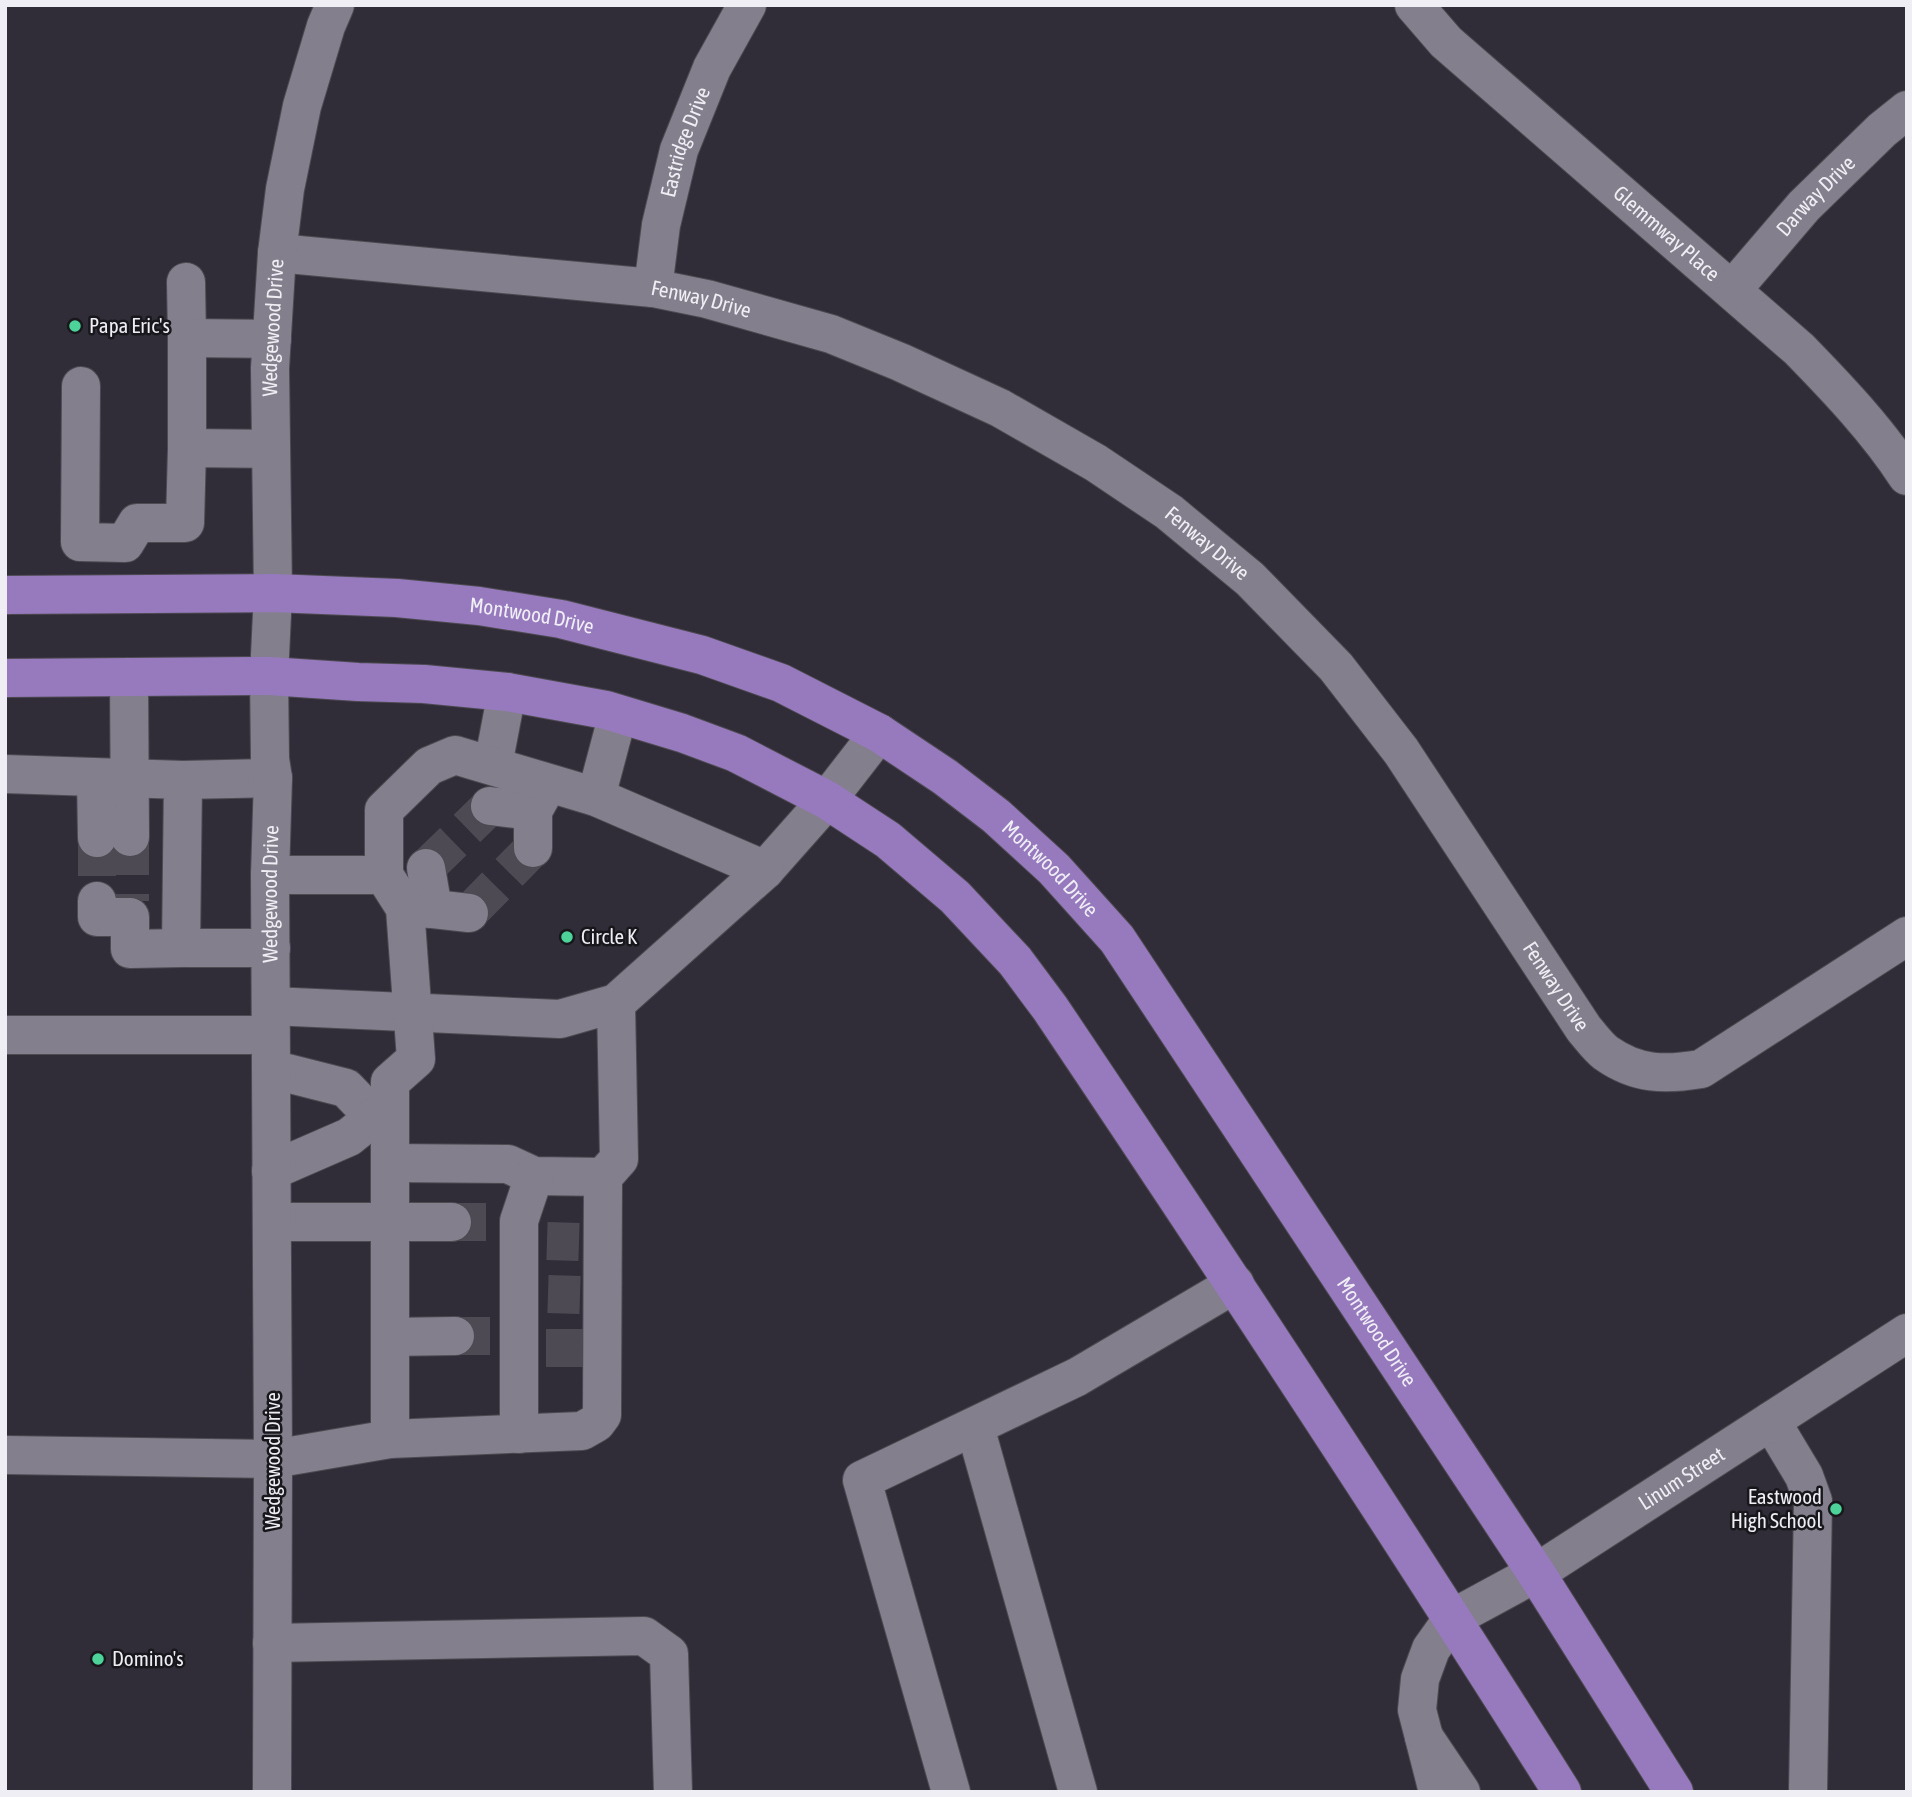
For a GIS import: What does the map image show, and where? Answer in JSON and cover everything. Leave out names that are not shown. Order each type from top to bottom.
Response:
[{"type":"main road","name":"Montwood Drive","points":[[5,594],[273,593],[397,598],[479,606],[561,620],[702,655],[780,683],[879,733],[945,777],[996,816],[1054,869],[1117,939],[1536,1573],[1674,1792]]},
{"type":"main road","points":[[5,678],[269,676],[425,684],[508,692],[618,714],[736,753],[827,800],[888,840],[955,897],[1015,961],[1050,1008],[1235,1284],[1453,1618],[1562,1792]]},
{"type":"street","name":"Wedgewood Drive","points":[[272,1792],[270,876],[273,778],[270,759],[269,676],[273,593],[270,368],[277,253],[285,188],[302,106],[335,5]]},
{"type":"street","name":"Eastridge Drive","points":[[653,288],[661,225],[679,150],[712,68],[747,5]]},
{"type":"street","name":"Glemmway Place","points":[[1414,5],[1447,42],[1799,349],[1839,390],[1907,476]]},
{"type":"street","name":"Darway Drive","points":[[1732,290],[1804,206],[1882,130],[1907,110]]},
{"type":"street","name":"Fenway Drive","points":[[277,253],[653,288],[707,299],[831,334],[900,362],[1000,408],[1096,463],[1169,512],[1250,579],[1336,667],[1401,751],[1584,1029],[1604,1052],[1631,1068],[1670,1074],[1701,1069],[1907,936]]},
{"type":"street","points":[[79,542],[125,543],[137,523],[185,523],[186,282]]},
{"type":"street","points":[[187,338],[272,339]]},
{"type":"street","points":[[79,594],[80,386]]},
{"type":"street","points":[[187,448],[271,449]]},
{"type":"street","points":[[114,838],[113,778],[129,678]]},
{"type":"street","points":[[493,765],[508,692]]},
{"type":"street","points":[[596,797],[618,714]]},
{"type":"street","points":[[5,1035],[271,1037],[411,1013],[560,1020],[616,1003],[765,870],[827,800],[879,733]]},
{"type":"street","points":[[384,875],[384,810],[429,766],[455,755],[493,765],[538,814]]},
{"type":"street","points":[[5,775],[183,780],[273,778]]},
{"type":"street","points":[[181,948],[183,780]]},
{"type":"street","points":[[490,806],[538,814],[596,797],[765,870]]},
{"type":"street","points":[[390,1439],[390,1163],[382,1118],[390,1082],[416,1059],[411,1013],[436,910],[426,868]]},
{"type":"street","points":[[270,876],[384,875],[436,910]]},
{"type":"street","points":[[119,906],[130,949],[271,948]]},
{"type":"street","points":[[272,1222],[390,1223],[529,1233],[603,1177],[619,1159],[616,1003]]},
{"type":"street","points":[[271,1037],[346,1088],[382,1118]]},
{"type":"street","points":[[271,1171],[349,1137],[382,1118]]},
{"type":"street","points":[[390,1163],[508,1164],[534,1176],[603,1177]]},
{"type":"street","points":[[534,1176],[529,1233],[563,1295]]},
{"type":"street","points":[[529,1233],[563,1295]]},
{"type":"street","points":[[951,1792],[862,1480],[1077,1377],[1235,1284]]},
{"type":"street","points":[[519,1433],[531,1343],[563,1295]]},
{"type":"street","points":[[531,1343],[563,1295]]},
{"type":"street","name":"Linum Street","points":[[1453,1618],[1536,1573],[1907,1333]]},
{"type":"street","points":[[5,1455],[273,1459],[390,1439],[582,1431],[596,1423],[602,1415],[531,1343],[390,1337]]},
{"type":"street","points":[[1771,1421],[1804,1476],[1813,1501],[1808,1792]]},
{"type":"street","points":[[975,1427],[1078,1792]]},
{"type":"street","points":[[1438,1792],[1417,1710],[1420,1679],[1431,1649],[1453,1618]]},
{"type":"street","points":[[272,1643],[644,1636],[669,1654],[673,1792]]},
{"type":"street","points":[[1424,1737],[1461,1792]]},
{"type":"tunnel","points":[[426,868],[490,806]]},
{"type":"tunnel","points":[[130,837],[130,901]]},
{"type":"tunnel","points":[[97,838],[97,901]]},
{"type":"tunnel","points":[[469,913],[533,848]]},
{"type":"tunnel","points":[[452,1222],[486,1222]]},
{"type":"tunnel","points":[[547,1241],[579,1242]]},
{"type":"tunnel","points":[[548,1294],[580,1295]]},
{"type":"tunnel","points":[[455,1336],[490,1336]]},
{"type":"tunnel","points":[[546,1348],[583,1348]]},
{"type":"place","name":"Papa Eric's","points":[[75,326]]},
{"type":"place","name":"Circle K","points":[[567,937]]},
{"type":"place","name":"Eastwood High School","points":[[1836,1509]]},
{"type":"place","name":"Domino's","points":[[98,1659]]}]
